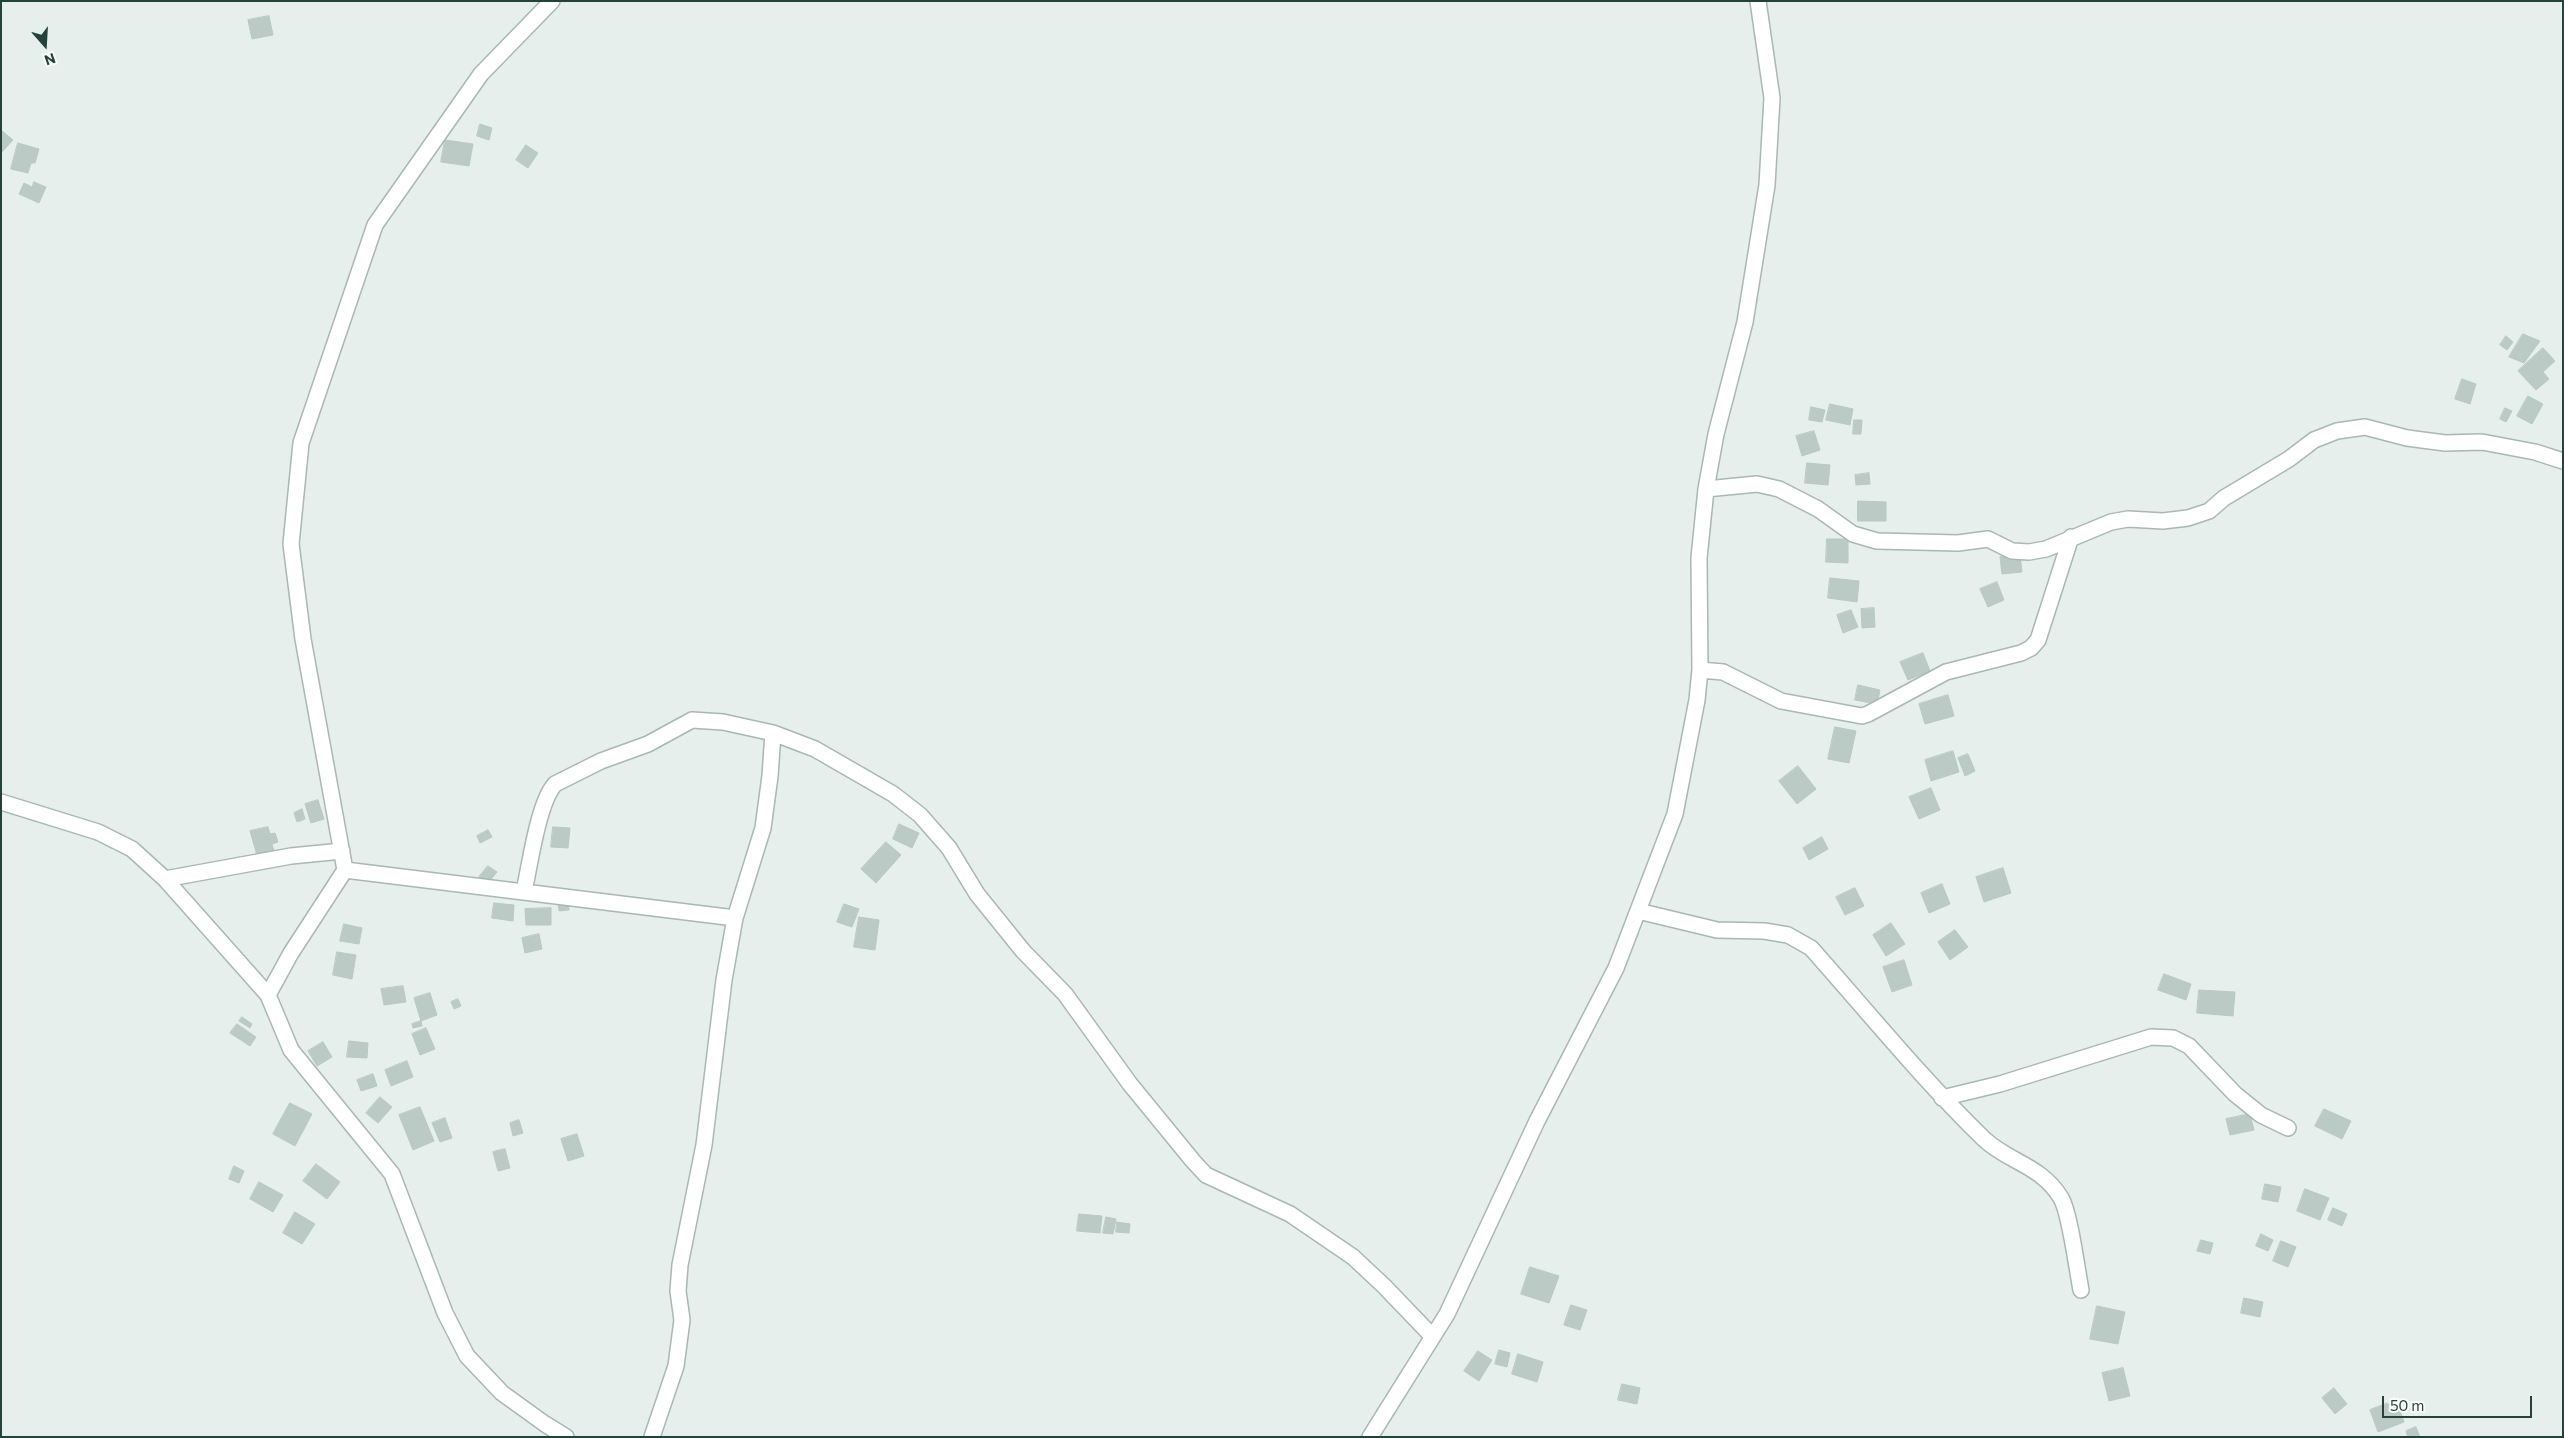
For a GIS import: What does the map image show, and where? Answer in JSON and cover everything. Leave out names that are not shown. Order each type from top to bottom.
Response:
[{"type":"street","points":[[268,995],[291,953],[345,870],[303,640],[290,544],[301,443],[375,225],[480,74],[552,1]]},
{"type":"street","points":[[1370,1437],[1447,1314],[1537,1121],[1616,968],[1675,814],[1697,700],[1700,670],[1699,558],[1706,489],[1716,434],[1744,322],[1767,186],[1772,98],[1758,1]]},
{"type":"street","points":[[1706,489],[1757,484],[1779,488],[1818,509],[1853,534],[1877,541],[1958,544],[1988,538],[2012,551],[2029,552],[2046,549],[2070,537],[2111,522],[2128,519],[2163,521],[2188,518],[2209,510],[2224,498],[2289,459],[2314,440],[2337,431],[2365,428],[2407,438],[2445,443],[2482,442],[2535,452],[2563,462]]},
{"type":"street","points":[[1700,670],[1723,672],[1781,701],[1862,716],[1868,714],[1946,672],[2021,653],[2031,648],[2038,640],[2070,537]]},
{"type":"street","points":[[524,891],[541,815],[550,789],[555,784],[601,761],[648,744],[692,720],[723,722],[772,733],[815,749],[892,794],[920,815],[949,848],[977,894],[1023,951],[1065,994],[1130,1084],[1193,1162],[1206,1174],[1290,1214],[1353,1257],[1432,1336]]},
{"type":"street","points":[[652,1437],[676,1366],[682,1320],[678,1290],[680,1265],[704,1144],[724,980],[734,918],[763,828],[770,776],[772,733]]},
{"type":"street","points":[[1,802],[98,832],[132,848],[166,879],[268,995],[291,1050],[392,1174],[445,1314],[468,1356],[502,1393],[544,1424],[566,1437]]},
{"type":"street","points":[[166,879],[272,859],[342,850]]},
{"type":"street","points":[[345,870],[734,918]]},
{"type":"street","points":[[1638,911],[1717,930],[1764,931],[1788,935],[1811,948],[1942,1098],[1990,1144],[2026,1164],[2052,1185],[2063,1200],[2082,1290]]},
{"type":"street","points":[[1942,1098],[1991,1087],[2151,1036],[2173,1038],[2190,1046],[2235,1094],[2260,1115],[2288,1128]]},
{"type":"building","points":[[269,16],[273,35],[252,39],[248,20]]},
{"type":"building","points":[[480,124],[492,128],[489,140],[477,136]]},
{"type":"building","points":[[1,130],[13,140],[1,153]]},
{"type":"building","points":[[445,140],[473,144],[469,166],[441,162]]},
{"type":"building","points":[[18,143],[39,149],[35,163],[31,163],[28,173],[11,169]]},
{"type":"building","points":[[526,145],[538,153],[528,168],[516,160]]},
{"type":"building","points":[[34,182],[46,187],[39,203],[19,194],[24,183],[32,187]]},
{"type":"building","points":[[2523,334],[2540,341],[2524,363],[2509,357]]},
{"type":"building","points":[[2506,336],[2513,342],[2507,350],[2500,345]]},
{"type":"building","points":[[2543,348],[2555,361],[2543,372],[2549,379],[2536,390],[2518,371]]},
{"type":"building","points":[[2462,379],[2476,384],[2470,404],[2455,399]]},
{"type":"building","points":[[2528,396],[2543,404],[2532,424],[2517,416]]},
{"type":"building","points":[[1830,404],[1853,409],[1850,425],[1826,420]]},
{"type":"building","points":[[1811,407],[1825,410],[1822,422],[1809,420]]},
{"type":"building","points":[[2505,408],[2512,411],[2506,422],[2500,419]]},
{"type":"building","points":[[1854,420],[1862,420],[1861,434],[1853,434]]},
{"type":"building","points":[[1814,431],[1820,450],[1802,456],[1796,436]]},
{"type":"building","points":[[1807,463],[1830,465],[1828,485],[1805,483]]},
{"type":"building","points":[[1869,473],[1870,484],[1856,485],[1855,475]]},
{"type":"building","points":[[1858,501],[1886,502],[1886,521],[1858,521]]},
{"type":"building","points":[[1827,539],[1848,539],[1848,563],[1826,562]]},
{"type":"building","points":[[2020,555],[2022,572],[2002,574],[2000,557]]},
{"type":"building","points":[[1830,578],[1859,581],[1857,602],[1828,598]]},
{"type":"building","points":[[1997,582],[2004,600],[1988,607],[1980,589]]},
{"type":"building","points":[[1874,608],[1875,627],[1862,628],[1861,609]]},
{"type":"building","points":[[1851,610],[1858,627],[1843,633],[1837,615]]},
{"type":"building","points":[[1923,653],[1930,671],[1908,680],[1900,662]]},
{"type":"building","points":[[1858,685],[1880,690],[1877,704],[1855,700]]},
{"type":"building","points":[[1948,695],[1954,716],[1925,724],[1919,704]]},
{"type":"building","points":[[1835,727],[1856,731],[1849,763],[1828,759]]},
{"type":"building","points":[[1953,751],[1959,772],[1931,781],[1925,760]]},
{"type":"building","points":[[1968,754],[1975,771],[1965,776],[1958,758]]},
{"type":"building","points":[[1798,766],[1816,789],[1797,804],[1779,781]]},
{"type":"building","points":[[1931,788],[1940,810],[1919,819],[1909,797]]},
{"type":"building","points":[[318,800],[324,819],[311,823],[305,804]]},
{"type":"building","points":[[302,809],[305,819],[297,822],[294,813]]},
{"type":"building","points":[[899,824],[919,833],[912,848],[893,839]]},
{"type":"building","points":[[268,827],[270,834],[275,833],[278,842],[272,844],[275,855],[258,859],[250,831]]},
{"type":"building","points":[[553,827],[570,828],[568,848],[551,847]]},
{"type":"building","points":[[488,830],[492,837],[480,843],[477,836]]},
{"type":"building","points":[[1822,837],[1828,849],[1809,860],[1803,848]]},
{"type":"building","points":[[886,842],[901,855],[876,883],[861,869]]},
{"type":"building","points":[[488,866],[497,872],[488,883],[479,877]]},
{"type":"building","points":[[2003,868],[2011,893],[1984,902],[1976,877]]},
{"type":"building","points":[[1942,884],[1950,904],[1929,913],[1921,893]]},
{"type":"building","points":[[1855,888],[1864,906],[1845,915],[1836,897]]},
{"type":"building","points":[[568,899],[569,910],[559,911],[558,900]]},
{"type":"building","points":[[494,903],[514,905],[513,921],[492,918]]},
{"type":"building","points":[[844,904],[859,909],[852,927],[837,922]]},
{"type":"building","points":[[551,908],[551,925],[526,925],[525,909]]},
{"type":"building","points":[[859,917],[879,920],[875,950],[854,947]]},
{"type":"building","points":[[1891,923],[1905,944],[1886,956],[1873,935]]},
{"type":"building","points":[[344,924],[362,928],[359,944],[340,941]]},
{"type":"building","points":[[1955,930],[1968,947],[1950,960],[1938,942]]},
{"type":"building","points":[[539,934],[542,949],[525,953],[522,938]]},
{"type":"building","points":[[337,952],[356,955],[352,979],[333,975]]},
{"type":"building","points":[[1904,960],[1912,985],[1892,992],[1883,967]]},
{"type":"building","points":[[2164,974],[2191,984],[2186,1000],[2158,990]]},
{"type":"building","points":[[403,986],[406,1002],[384,1005],[381,989]]},
{"type":"building","points":[[2199,990],[2235,992],[2233,1016],[2197,1013]]},
{"type":"building","points":[[430,993],[437,1015],[421,1021],[414,998]]},
{"type":"building","points":[[458,999],[461,1006],[454,1009],[451,1002]]},
{"type":"building","points":[[242,1017],[252,1024],[250,1028],[239,1021]]},
{"type":"building","points":[[421,1021],[422,1026],[413,1028],[412,1024]]},
{"type":"building","points":[[237,1024],[256,1037],[250,1046],[230,1033]]},
{"type":"building","points":[[426,1028],[435,1049],[420,1055],[412,1034]]},
{"type":"building","points":[[349,1041],[368,1043],[367,1058],[347,1057]]},
{"type":"building","points":[[323,1042],[332,1057],[317,1066],[308,1051]]},
{"type":"building","points":[[407,1061],[413,1077],[391,1086],[385,1070]]},
{"type":"building","points":[[373,1074],[377,1086],[361,1091],[357,1080]]},
{"type":"building","points":[[380,1097],[392,1107],[378,1123],[366,1113]]},
{"type":"building","points":[[290,1103],[312,1114],[295,1146],[273,1134]]},
{"type":"building","points":[[420,1107],[434,1141],[413,1150],[399,1115]]},
{"type":"building","points":[[2324,1109],[2351,1121],[2342,1139],[2315,1126]]},
{"type":"building","points":[[2250,1114],[2254,1130],[2230,1135],[2226,1119]]},
{"type":"building","points":[[445,1118],[452,1138],[440,1142],[432,1123]]},
{"type":"building","points":[[519,1120],[523,1133],[513,1136],[510,1123]]},
{"type":"building","points":[[577,1134],[584,1156],[568,1161],[561,1139]]},
{"type":"building","points":[[505,1149],[510,1168],[498,1171],[493,1152]]},
{"type":"building","points":[[316,1164],[340,1182],[327,1199],[303,1181]]},
{"type":"building","points":[[234,1166],[244,1171],[239,1183],[229,1179]]},
{"type":"building","points":[[259,1182],[283,1195],[273,1212],[250,1199]]},
{"type":"building","points":[[2265,1184],[2281,1187],[2278,1202],[2262,1199]]},
{"type":"building","points":[[2305,1189],[2329,1198],[2320,1220],[2297,1211]]},
{"type":"building","points":[[2333,1208],[2347,1214],[2342,1226],[2328,1220]]},
{"type":"building","points":[[295,1212],[315,1224],[302,1244],[283,1233]]},
{"type":"building","points":[[1079,1214],[1102,1216],[1100,1233],[1077,1231]]},
{"type":"building","points":[[1106,1217],[1116,1219],[1113,1234],[1103,1233]]},
{"type":"building","points":[[1117,1222],[1130,1224],[1129,1233],[1116,1232]]},
{"type":"building","points":[[2261,1234],[2273,1240],[2268,1251],[2256,1246]]},
{"type":"building","points":[[2201,1240],[2213,1243],[2210,1254],[2197,1251]]},
{"type":"building","points":[[2281,1241],[2296,1247],[2288,1267],[2273,1261]]},
{"type":"building","points":[[1530,1267],[1559,1276],[1549,1303],[1521,1294]]},
{"type":"building","points":[[2244,1298],[2263,1302],[2260,1317],[2241,1313]]},
{"type":"building","points":[[1571,1305],[1587,1310],[1580,1330],[1564,1325]]},
{"type":"building","points":[[2097,1306],[2125,1312],[2118,1344],[2090,1339]]},
{"type":"building","points":[[1499,1350],[1510,1353],[1507,1367],[1495,1364]]},
{"type":"building","points":[[1478,1351],[1492,1360],[1479,1381],[1464,1371]]},
{"type":"building","points":[[1518,1354],[1543,1362],[1537,1382],[1512,1374]]},
{"type":"building","points":[[2123,1368],[2130,1396],[2109,1401],[2102,1373]]},
{"type":"building","points":[[1622,1384],[1640,1388],[1637,1404],[1618,1400]]},
{"type":"building","points":[[2334,1388],[2347,1404],[2335,1414],[2322,1398]]},
{"type":"building","points":[[2396,1400],[2404,1422],[2378,1432],[2370,1410]]},
{"type":"building","points":[[2416,1427],[2420,1437],[2408,1437],[2406,1431]]}]
